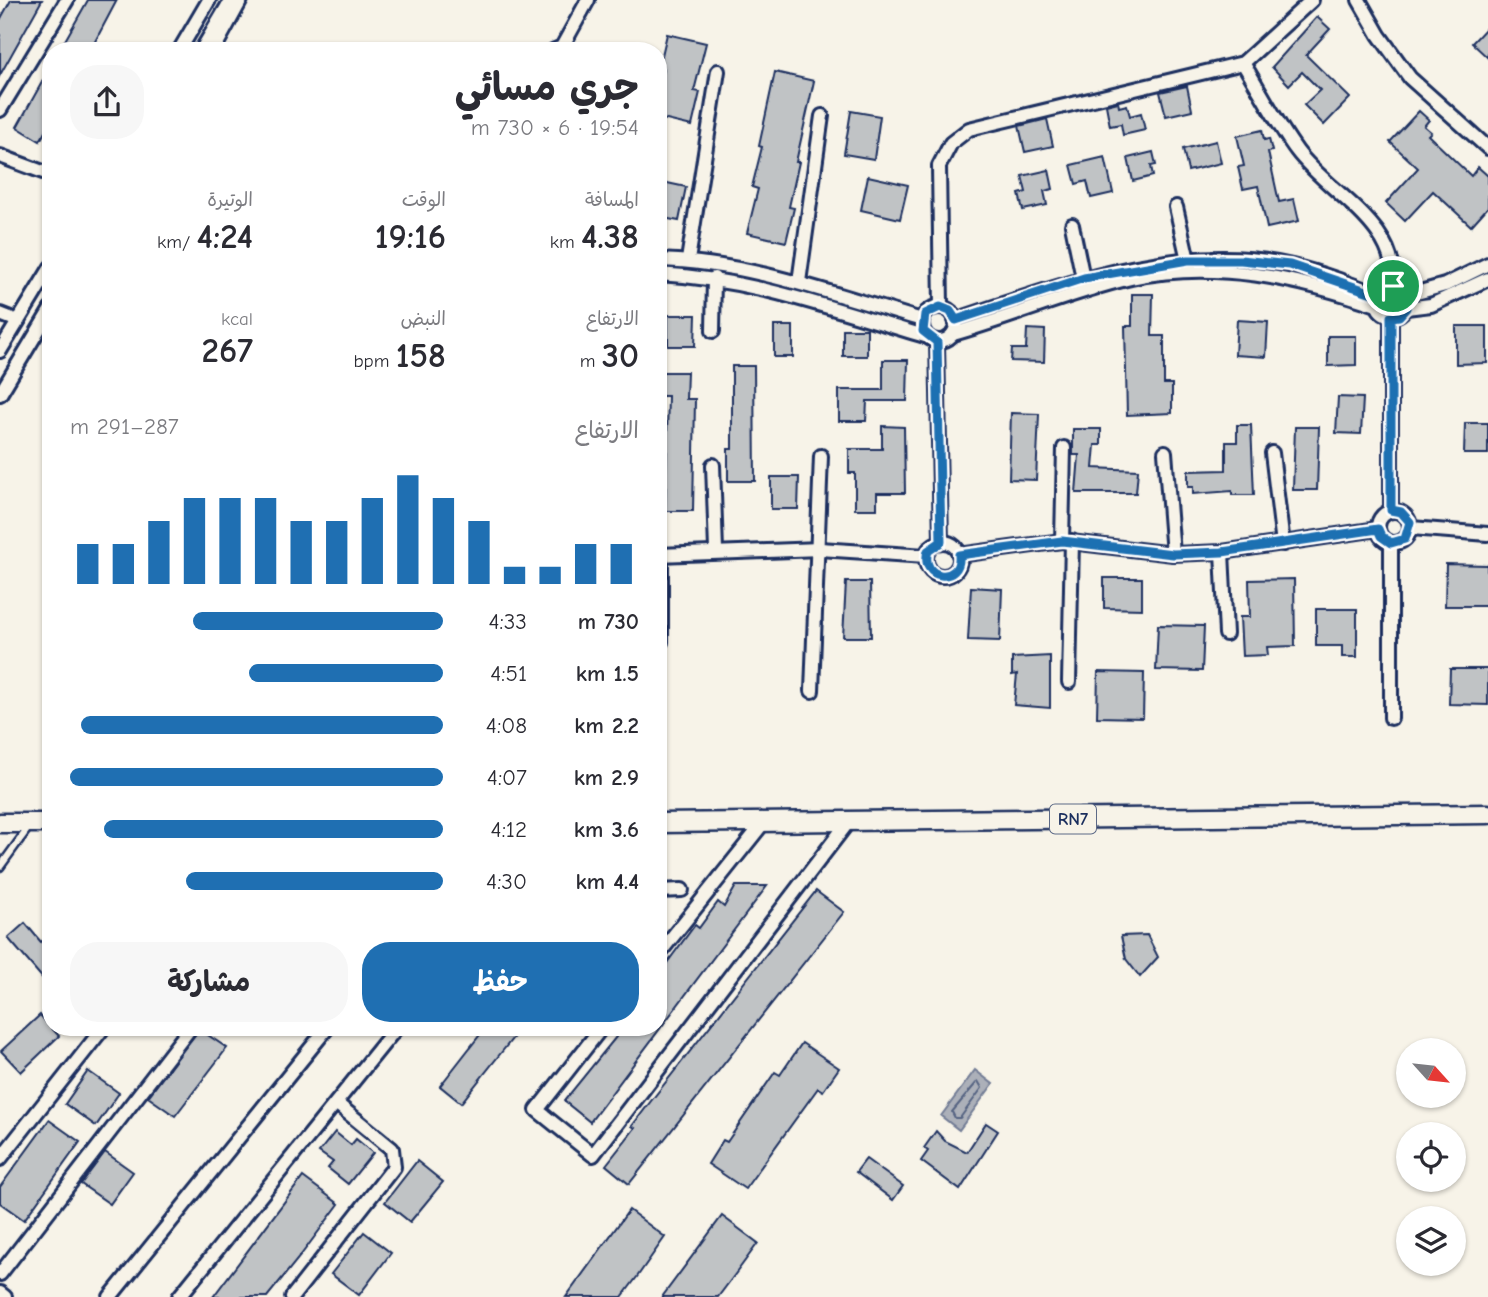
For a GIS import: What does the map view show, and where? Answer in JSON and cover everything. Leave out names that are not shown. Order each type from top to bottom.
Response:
[{"type":"main road","name":"RN7","points":[[667,822],[1488,814]]},
{"type":"main road","points":[[0,823],[42,822]]},
{"type":"street","points":[[0,110],[67,0]]},
{"type":"street","points":[[184,42],[209,0]]},
{"type":"street","points":[[206,42],[231,0]]},
{"type":"street","points":[[218,42],[241,0]]},
{"type":"street","points":[[564,42],[588,0]]},
{"type":"street","points":[[940,307],[939,166],[951,143],[969,129],[1243,63],[1312,0]]},
{"type":"street","points":[[1359,0],[1379,35],[1410,78],[1488,148]]},
{"type":"street","points":[[1243,63],[1297,151],[1373,224],[1390,252],[1395,271],[1393,286],[1406,302],[1431,305],[1488,279]]},
{"type":"street","points":[[688,260],[718,71]]},
{"type":"street","points":[[799,282],[822,116]]},
{"type":"street","points":[[0,156],[42,172]]},
{"type":"street","points":[[1176,206],[1188,260]]},
{"type":"street","points":[[1072,225],[1084,284]]},
{"type":"street","points":[[667,260],[688,260],[799,282],[922,320]]},
{"type":"street","points":[[956,320],[1084,284],[1188,260],[1241,260],[1290,265],[1377,300],[1382,313],[1391,317],[1399,316],[1406,302],[1488,264]]},
{"type":"street","points":[[937,342],[1084,284],[1182,271],[1244,272],[1291,279],[1377,300]]},
{"type":"street","points":[[667,275],[714,278],[812,300],[937,342]]},
{"type":"street","points":[[713,331],[714,278]]},
{"type":"street","points":[[0,351],[42,282]]},
{"type":"street","points":[[1377,300],[1383,289],[1393,286]]},
{"type":"street","points":[[925,336],[922,320],[929,310],[940,307],[950,311],[956,320],[953,334]]},
{"type":"street","points":[[0,313],[18,321]]},
{"type":"street","points":[[1391,317],[1391,510]]},
{"type":"street","points":[[0,394],[42,324]]},
{"type":"street","points":[[937,342],[941,542]]},
{"type":"street","points":[[1064,448],[1069,682]]},
{"type":"street","points":[[1165,452],[1173,554]]},
{"type":"street","points":[[1272,453],[1283,544]]},
{"type":"street","points":[[812,691],[820,549],[821,456]]},
{"type":"street","points":[[713,465],[716,550]]},
{"type":"street","points":[[1391,510],[1408,517],[1411,528],[1405,539],[1391,543]]},
{"type":"street","points":[[1391,510],[1380,519],[1378,529],[1381,536],[1391,543]]},
{"type":"street","points":[[1411,528],[1488,534]]},
{"type":"street","points":[[959,555],[1067,541],[1173,554],[1222,552],[1378,529]]},
{"type":"street","points":[[941,542],[953,545],[959,555],[959,566],[946,576],[931,572],[926,556],[931,547],[941,542]]},
{"type":"street","points":[[1391,543],[1391,718]]},
{"type":"street","points":[[667,554],[716,550],[820,549],[926,556]]},
{"type":"street","points":[[1222,552],[1226,634]]},
{"type":"street","points":[[595,1036],[537,1110],[593,1155],[849,821]]},
{"type":"street","points":[[667,945],[764,822]]},
{"type":"street","points":[[667,891],[682,890]]},
{"type":"street","points":[[0,1159],[97,1036]]},
{"type":"street","points":[[0,1274],[184,1036]]},
{"type":"street","points":[[110,1297],[321,1036]]},
{"type":"street","points":[[179,1297],[390,1036]]},
{"type":"street","points":[[292,1297],[394,1167],[392,1149],[336,1103]]},
{"type":"street","points":[[0,1293],[5,1297]]},
{"type":"lane","points":[[0,867],[32,822]]},
{"type":"water","points":[[975,1070],[993,1084],[959,1130],[941,1116]]},
{"type":"building","points":[[11,0],[42,0],[0,75],[0,20]]},
{"type":"building","points":[[88,0],[117,0],[95,42],[64,42]]},
{"type":"building","points":[[1317,17],[1330,29],[1306,55],[1350,98],[1324,125],[1304,105],[1320,90],[1302,72],[1289,85],[1272,67]]},
{"type":"building","points":[[1488,26],[1488,58],[1472,43]]},
{"type":"building","points":[[667,34],[706,43],[694,91],[700,92],[692,126],[667,120]]},
{"type":"building","points":[[775,72],[814,81],[796,162],[799,162],[789,207],[794,208],[786,242],[747,233],[758,189],[752,187]]},
{"type":"building","points":[[42,82],[40,141],[17,127]]},
{"type":"building","points":[[1187,86],[1192,110],[1166,116],[1160,92]]},
{"type":"building","points":[[1118,102],[1119,107],[1127,105],[1130,116],[1141,113],[1145,130],[1123,135],[1121,124],[1110,126],[1106,105]]},
{"type":"building","points":[[851,111],[880,116],[874,159],[844,154]]},
{"type":"building","points":[[1419,111],[1429,120],[1424,126],[1431,132],[1428,135],[1471,176],[1478,167],[1488,176],[1488,207],[1471,226],[1433,191],[1405,221],[1386,203],[1418,168],[1390,142]]},
{"type":"building","points":[[1047,119],[1053,146],[1025,152],[1019,126]]},
{"type":"building","points":[[1262,130],[1264,140],[1269,139],[1272,151],[1268,152],[1279,202],[1294,199],[1299,221],[1267,228],[1258,186],[1243,189],[1238,167],[1244,166],[1237,136]]},
{"type":"building","points":[[1216,141],[1221,163],[1188,171],[1183,149]]},
{"type":"building","points":[[1153,152],[1156,165],[1151,166],[1153,176],[1133,181],[1128,158]]},
{"type":"building","points":[[1105,157],[1113,193],[1091,198],[1087,181],[1076,184],[1071,165]]},
{"type":"building","points":[[1049,170],[1053,189],[1044,191],[1047,205],[1023,210],[1019,194],[1026,192],[1022,176]]},
{"type":"building","points":[[868,176],[908,185],[900,219],[861,210]]},
{"type":"building","points":[[667,183],[686,187],[679,221],[667,219]]},
{"type":"building","points":[[1132,294],[1153,294],[1152,336],[1164,336],[1164,384],[1172,384],[1172,413],[1127,415],[1125,326],[1132,326]]},
{"type":"building","points":[[668,315],[696,315],[695,346],[668,346]]},
{"type":"building","points":[[1237,320],[1268,322],[1266,357],[1235,355]]},
{"type":"building","points":[[774,326],[793,326],[793,357],[774,357]]},
{"type":"building","points":[[1456,326],[1487,326],[1487,363],[1456,364]]},
{"type":"building","points":[[843,329],[867,329],[867,356],[843,356]]},
{"type":"building","points":[[1027,329],[1045,330],[1044,362],[1011,361],[1012,349],[1026,349]]},
{"type":"building","points":[[1328,336],[1356,336],[1356,365],[1328,366]]},
{"type":"building","points":[[883,360],[908,360],[907,401],[867,401],[866,421],[839,421],[839,390],[883,390]]},
{"type":"building","points":[[732,366],[754,366],[755,481],[728,481],[728,449],[732,449]]},
{"type":"building","points":[[667,372],[687,372],[686,399],[695,399],[693,511],[667,511]]},
{"type":"building","points":[[1338,397],[1363,398],[1361,434],[1336,433]]},
{"type":"building","points":[[1011,413],[1039,414],[1036,480],[1009,479]]},
{"type":"building","points":[[1465,423],[1488,423],[1488,454],[1464,454]]},
{"type":"building","points":[[1237,425],[1251,425],[1254,495],[1232,495],[1232,491],[1193,494],[1193,487],[1188,487],[1188,471],[1226,470],[1226,442],[1237,442]]},
{"type":"building","points":[[882,426],[904,427],[905,493],[877,493],[877,509],[855,509],[855,473],[849,473],[849,449],[882,449]]},
{"type":"building","points":[[1295,427],[1319,427],[1317,490],[1293,490]]},
{"type":"building","points":[[1073,429],[1101,429],[1101,445],[1095,445],[1093,468],[1138,470],[1136,493],[1076,493],[1079,455],[1073,455]]},
{"type":"building","points":[[771,477],[799,477],[798,509],[771,509]]},
{"type":"building","points":[[1446,564],[1487,565],[1487,606],[1445,606]]},
{"type":"building","points":[[1104,578],[1142,578],[1142,609],[1104,608]]},
{"type":"building","points":[[1294,579],[1295,646],[1267,647],[1268,655],[1242,656],[1240,617],[1250,617],[1249,580]]},
{"type":"building","points":[[846,582],[870,582],[871,637],[843,637]]},
{"type":"building","points":[[971,587],[1002,589],[1000,641],[968,640]]},
{"type":"building","points":[[1316,609],[1357,609],[1357,657],[1342,657],[1342,646],[1316,646]]},
{"type":"building","points":[[1158,625],[1204,626],[1202,671],[1156,670]]},
{"type":"building","points":[[1050,656],[1050,708],[1014,705],[1017,674],[1012,675],[1012,658]]},
{"type":"building","points":[[1450,669],[1488,669],[1488,705],[1449,704]]},
{"type":"building","points":[[1098,672],[1144,673],[1143,718],[1097,717]]},
{"type":"building","points":[[736,886],[767,886],[667,1019],[667,963],[695,925],[699,928],[718,902],[724,907]]},
{"type":"building","points":[[816,891],[844,912],[629,1184],[606,1165],[635,1128],[632,1126],[651,1101]]},
{"type":"building","points":[[25,923],[42,941],[42,978],[8,938]]},
{"type":"building","points":[[1147,935],[1158,957],[1140,977],[1126,959],[1121,936]]},
{"type":"building","points":[[40,1015],[42,1036],[59,1036],[21,1072],[1,1051]]},
{"type":"building","points":[[194,1036],[209,1036],[227,1048],[175,1116],[148,1097]]},
{"type":"building","points":[[479,1036],[514,1036],[461,1103],[440,1086]]},
{"type":"building","points":[[617,1036],[654,1036],[590,1122],[564,1101]]},
{"type":"building","points":[[802,1043],[839,1068],[823,1091],[818,1088],[745,1189],[708,1164],[723,1140],[727,1142],[775,1072],[780,1075]]},
{"type":"building","points":[[88,1071],[119,1093],[96,1126],[65,1104]]},
{"type":"building","points":[[49,1120],[80,1142],[24,1220],[0,1203],[0,1187]]},
{"type":"building","points":[[986,1123],[998,1131],[960,1190],[921,1161],[928,1151],[924,1148],[936,1131],[945,1141],[967,1152]]},
{"type":"building","points":[[335,1132],[351,1145],[356,1139],[373,1153],[348,1184],[328,1168],[333,1162],[319,1152]]},
{"type":"building","points":[[105,1152],[133,1172],[110,1204],[81,1184]]},
{"type":"building","points":[[866,1159],[903,1186],[893,1200],[856,1172]]},
{"type":"building","points":[[417,1161],[443,1182],[410,1222],[385,1202]]},
{"type":"building","points":[[303,1177],[339,1204],[301,1255],[267,1297],[213,1297]]},
{"type":"building","points":[[629,1210],[665,1237],[637,1277],[622,1297],[566,1297]]},
{"type":"building","points":[[722,1216],[758,1243],[739,1269],[718,1297],[662,1297]]},
{"type":"building","points":[[364,1232],[391,1253],[359,1295],[331,1274]]},
{"type":"route","points":[[1188,260],[1241,260],[1290,265],[1378,295],[1388,286],[1393,286],[1404,291],[1408,302],[1399,316],[1391,317],[1391,510],[1408,517],[1411,528],[1409,535],[1402,541],[1385,541],[1378,529],[1222,552],[1173,554],[1062,541],[959,555],[959,566],[946,576],[935,575],[927,567],[928,551],[941,542],[937,342],[925,336],[921,326],[929,310],[934,307],[945,308],[956,320],[1084,278],[1188,260]]}]
